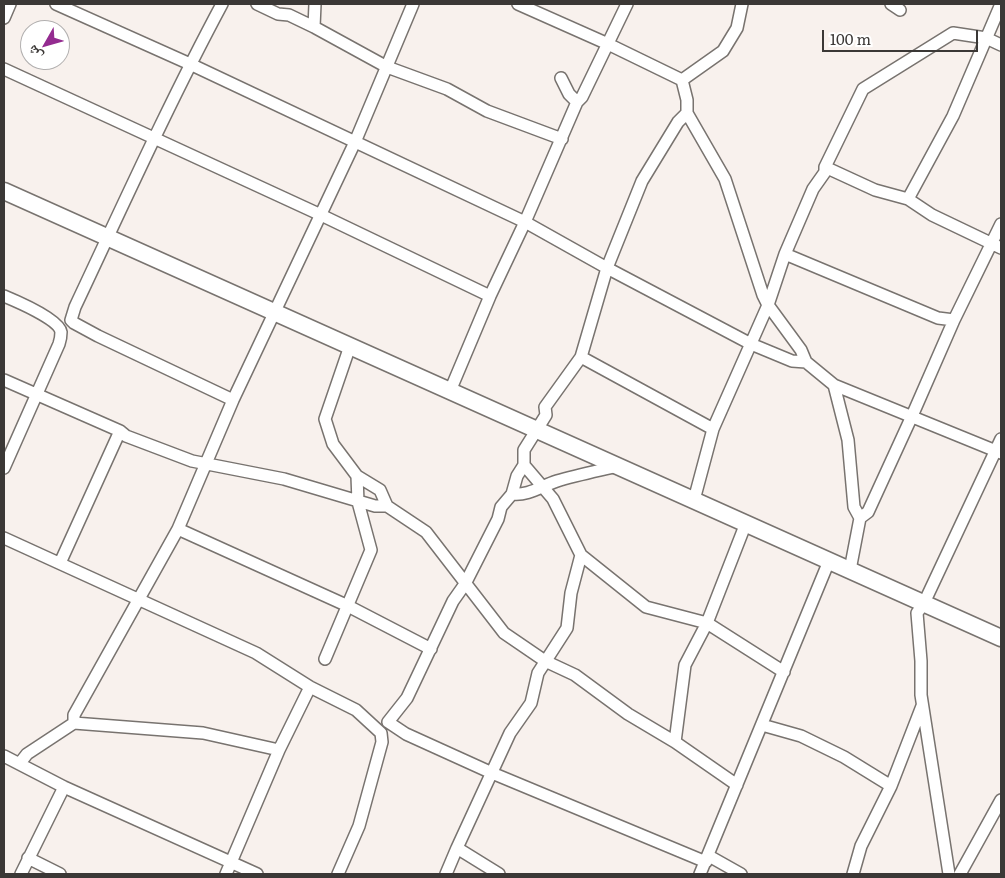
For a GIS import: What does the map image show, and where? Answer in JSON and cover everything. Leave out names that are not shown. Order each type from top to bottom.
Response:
[{"type":"main road","points":[[4,191],[1001,638]]},
{"type":"street","points":[[4,18],[10,4]]},
{"type":"street","points":[[56,4],[190,64],[525,222],[607,268],[751,344],[792,361],[806,362]]},
{"type":"street","points":[[222,4],[153,139],[75,307],[72,320],[74,323],[98,336],[233,400]]},
{"type":"street","points":[[256,4],[278,14],[288,9],[314,27],[387,67],[447,89],[487,111],[562,139]]},
{"type":"street","points":[[314,27],[315,4]]},
{"type":"street","points":[[74,723],[74,715],[178,529],[233,400],[355,142],[413,4]]},
{"type":"street","points":[[518,4],[608,44],[682,80],[688,100],[687,113],[725,179],[762,295],[801,350],[806,362],[834,385],[998,452]]},
{"type":"street","points":[[450,391],[490,296],[525,222],[577,102],[582,96],[627,4]]},
{"type":"street","points":[[682,80],[723,52],[737,28],[742,4]]},
{"type":"street","points":[[908,199],[953,116],[1001,4]]},
{"type":"street","points":[[694,500],[714,429],[768,305],[785,254],[813,189],[825,172],[825,167],[863,89],[953,33],[986,38],[1001,45]]},
{"type":"street","points":[[4,69],[321,215],[490,296]]},
{"type":"street","points":[[560,78],[569,94],[577,102]]},
{"type":"street","points":[[687,113],[678,122],[642,181],[607,268],[581,357],[545,407],[546,415],[524,450],[524,465],[517,476],[512,494],[501,507],[498,519],[465,584],[453,601],[407,698],[388,722],[406,734],[492,773],[741,874]]},
{"type":"street","points":[[825,167],[875,190],[908,199],[932,214],[997,246]]},
{"type":"street","points":[[860,518],[868,512],[954,320],[997,246],[1001,224]]},
{"type":"street","points":[[785,254],[938,318],[954,320]]},
{"type":"street","points":[[4,296],[32,309],[57,324],[61,331],[60,344],[4,468]]},
{"type":"street","points":[[350,346],[325,419],[333,444],[357,476],[380,490],[387,506],[426,532],[504,633],[545,661],[575,675],[628,714],[675,742],[737,785]]},
{"type":"street","points":[[581,357],[714,429]]},
{"type":"street","points":[[4,380],[120,431],[126,436],[192,462],[284,479],[358,502],[375,506],[387,506]]},
{"type":"street","points":[[834,385],[848,440],[854,507],[860,518],[850,570]]},
{"type":"street","points":[[60,563],[120,431]]},
{"type":"street","points":[[949,874],[923,704],[917,613],[924,603],[998,452],[1001,439]]},
{"type":"street","points":[[524,465],[553,499],[580,555],[646,607],[707,623],[784,672]]},
{"type":"street","points":[[512,494],[521,495],[544,488],[554,482],[618,466]]},
{"type":"street","points":[[325,659],[371,550],[358,502],[357,476]]},
{"type":"street","points":[[675,742],[685,665],[707,623],[746,523]]},
{"type":"street","points":[[178,529],[348,606],[431,649]]},
{"type":"street","points":[[4,538],[256,653],[310,688],[356,710],[381,733],[382,742],[359,826],[338,874]]},
{"type":"street","points":[[446,874],[510,733],[531,703],[538,673],[567,628],[571,593],[580,555]]},
{"type":"street","points":[[700,874],[708,859],[829,560]]},
{"type":"street","points":[[226,874],[279,750],[310,688]]},
{"type":"street","points":[[853,874],[861,846],[891,786],[923,704]]},
{"type":"street","points":[[20,763],[27,754],[74,723],[203,733],[279,750]]},
{"type":"street","points":[[762,725],[801,736],[844,757],[891,786]]},
{"type":"street","points":[[4,756],[64,787],[257,874]]},
{"type":"street","points":[[21,874],[64,787]]},
{"type":"street","points":[[960,874],[1001,800]]},
{"type":"street","points":[[457,848],[499,874]]},
{"type":"street","points":[[28,858],[60,874]]}]
